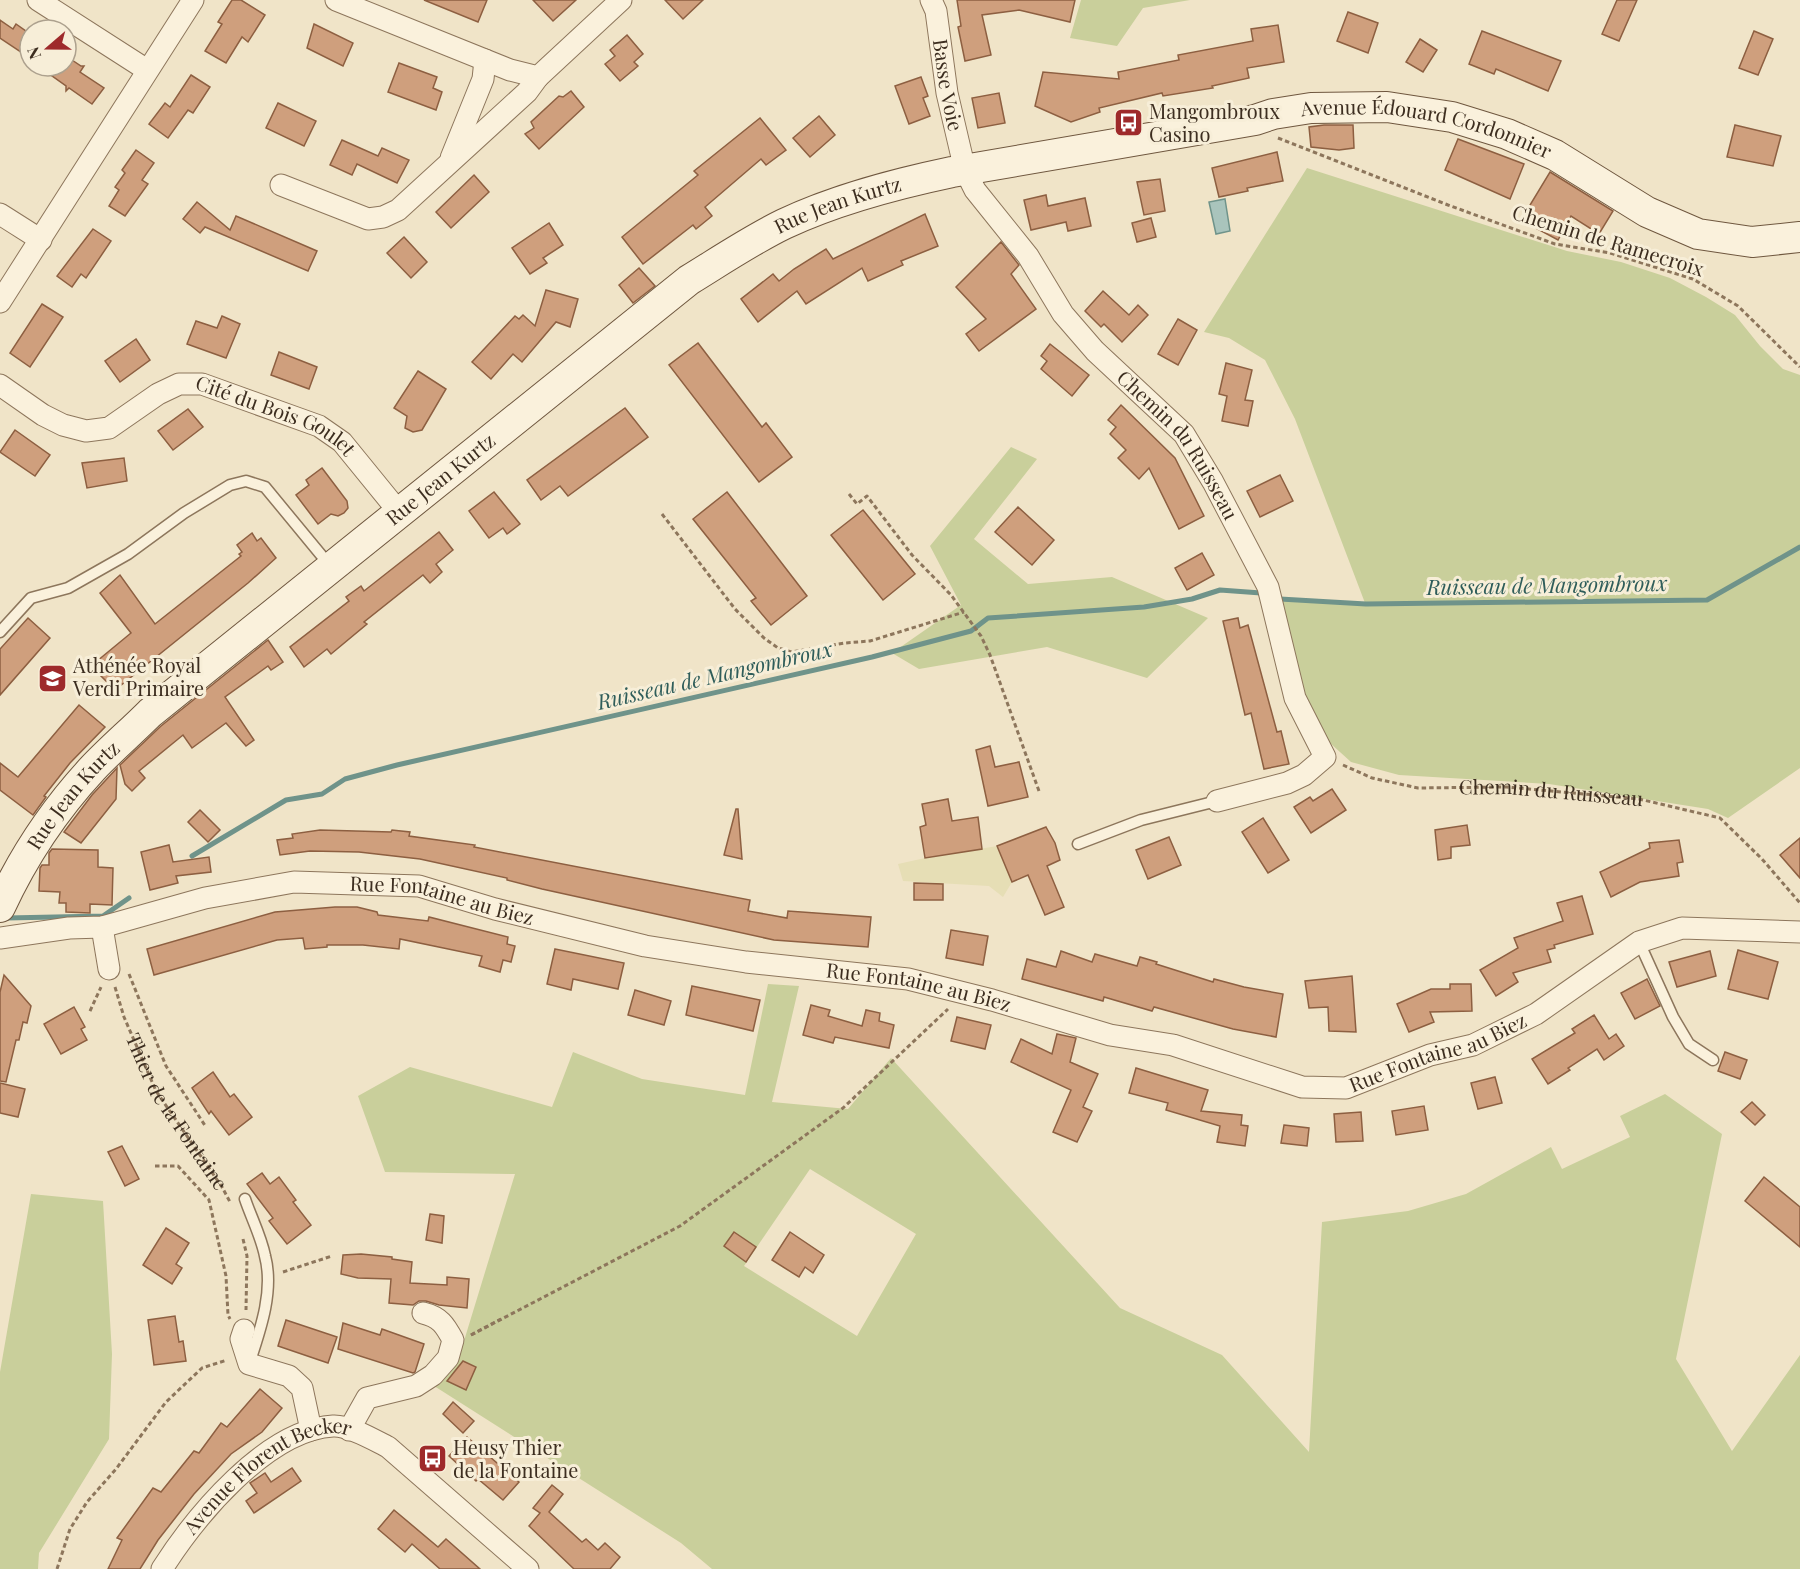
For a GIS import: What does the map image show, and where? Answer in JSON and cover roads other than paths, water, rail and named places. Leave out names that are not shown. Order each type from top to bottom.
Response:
[{"type":"main road","name":"Avenue Édouard Cordonnier","points":[[965,170],[1255,120],[1273,114],[1311,108],[1387,106],[1452,117],[1507,134],[1555,155],[1647,212],[1698,234],[1752,242],[1800,237]]},
{"type":"main road","name":"Rue Jean Kurtz","points":[[0,907],[47,824],[93,769],[150,713],[686,282],[739,248],[784,224],[836,204],[907,182],[965,170]]},
{"type":"street","points":[[38,0],[147,70]]},
{"type":"street","points":[[0,302],[192,0]]},
{"type":"street","points":[[336,0],[510,70],[538,77]]},
{"type":"street","points":[[281,185],[368,219],[383,217],[398,210],[527,92],[538,77],[621,0]]},
{"type":"street","name":"Basse Voie","points":[[931,0],[936,11],[947,93],[965,170]]},
{"type":"street","points":[[448,163],[483,79],[485,60]]},
{"type":"street","name":"Chemin du Ruisseau","points":[[965,170],[975,190],[1028,256],[1063,314],[1095,351],[1184,434],[1207,472],[1268,587],[1295,699],[1325,757],[1304,776],[1287,783],[1217,801]]},
{"type":"street","points":[[0,214],[41,240]]},
{"type":"street","name":"Cité du Bois Goulet","points":[[0,385],[63,426],[86,431],[109,428],[158,394],[178,384],[202,384],[319,426],[342,442],[399,512]]},
{"type":"street","name":"Rue Fontaine au Biez","points":[[0,938],[69,928],[102,927],[205,898],[294,882],[419,886],[495,909],[645,946],[746,962],[908,979],[1110,1035],[1173,1045],[1302,1087],[1346,1088],[1430,1055],[1473,1045],[1536,1014],[1639,942],[1682,928],[1800,932]]},
{"type":"street","points":[[102,927],[118,970]]},
{"type":"street","name":"Avenue Florent Becker","points":[[162,1569],[178,1543],[228,1486],[259,1458],[292,1437],[311,1430],[335,1426],[349,1430],[367,1398],[416,1386],[433,1375],[448,1358],[453,1340],[443,1322],[423,1313]]},
{"type":"street","points":[[243,1334],[249,1364],[289,1376],[302,1388],[311,1430]]},
{"type":"street","points":[[349,1430],[388,1447],[528,1569]]},
{"type":"lane","points":[[0,632],[31,598],[68,588],[128,554],[184,513],[230,485],[246,481],[265,487],[331,567]]},
{"type":"lane","points":[[1078,844],[1141,820],[1217,801]]},
{"type":"lane","points":[[1639,942],[1673,1017],[1689,1044],[1713,1060]]},
{"type":"lane","name":"Thier de la Fontaine","points":[[245,1199],[266,1257],[267,1279],[263,1320],[249,1364]]},
{"type":"water","points":[[1225,199],[1230,231],[1216,234],[1209,202]]},
{"type":"waterway","name":"Ruisseau de Mangombroux","points":[[1280,599],[1366,604],[1707,600],[1800,547]]},
{"type":"waterway","name":"Ruisseau de Mangombroux","points":[[192,856],[286,800],[322,794],[345,779],[397,765],[872,657],[971,631],[988,618],[1144,607],[1192,599],[1220,590],[1261,593]]},
{"type":"waterway","name":"Ruisseau de Mangombroux","points":[[7,918],[103,916],[129,898]]},
{"type":"place","name":"Mangombroux Casino","points":[[1128,123]]},
{"type":"place","name":"Athénée Royal Verdi Primaire","points":[[52,678]]},
{"type":"place","name":"Heusy Thier de la Fontaine","points":[[432,1459]]}]
